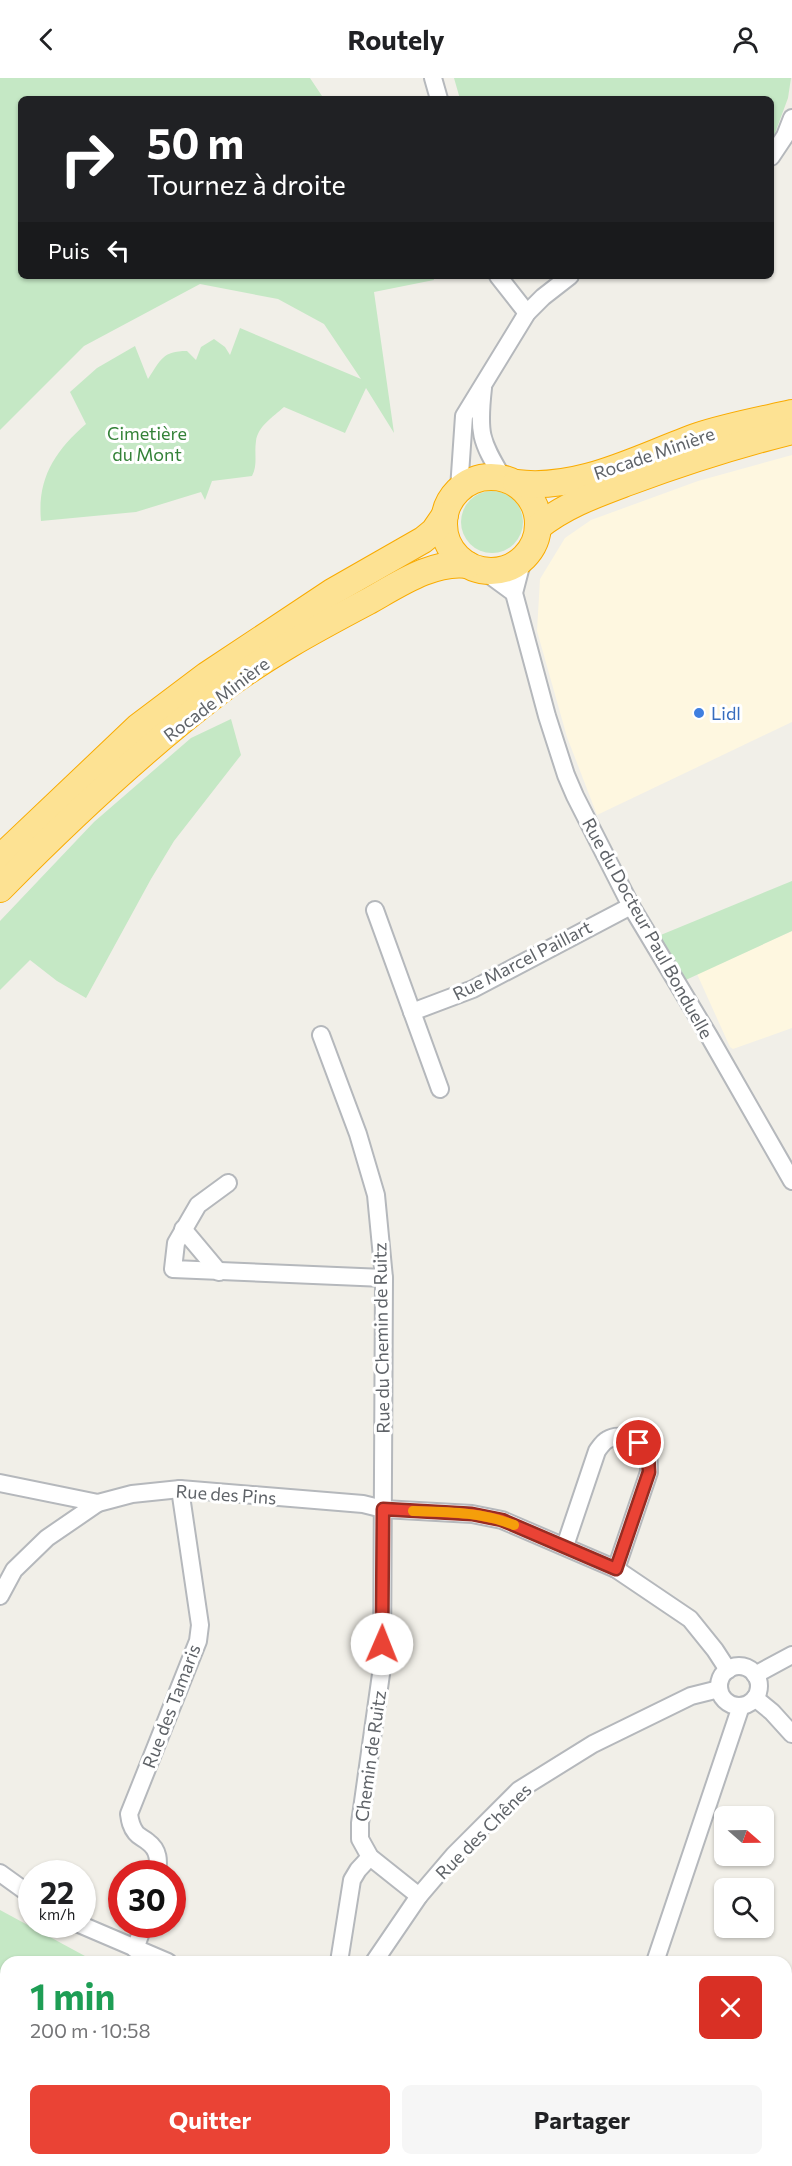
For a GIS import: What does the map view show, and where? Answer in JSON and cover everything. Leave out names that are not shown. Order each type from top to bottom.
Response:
[{"type":"highway","name":"Rocade Minière","points":[[509,481],[535,486],[595,475],[699,436],[792,412]]},
{"type":"highway","name":"Rocade Minière","points":[[538,527],[564,508],[610,489],[706,454],[792,431]]},
{"type":"highway","points":[[485,477],[509,481],[526,491],[538,514],[534,543],[525,557],[506,569],[476,568],[456,556],[448,544],[444,530],[445,515],[450,500],[467,483],[485,477]]},
{"type":"highway","name":"Rocade Minière","points":[[0,858],[147,720],[262,636],[332,592],[423,540],[434,531],[445,515]]},
{"type":"highway","name":"Rocade Minière","points":[[0,890],[110,781],[217,693],[325,624],[406,580],[451,565],[476,568]]},
{"type":"street","points":[[433,78],[437,96]]},
{"type":"street","points":[[774,152],[785,136],[792,118]]},
{"type":"street","points":[[500,279],[527,313]]},
{"type":"street","points":[[459,489],[464,416],[527,313],[566,279]]},
{"type":"street","points":[[483,387],[481,433],[486,449],[509,481]]},
{"type":"street","points":[[476,568],[514,592],[519,570],[525,557]]},
{"type":"street","name":"Rue du Docteur Paul Bonduelle","points":[[514,592],[547,716],[566,775],[588,825],[631,906],[792,1181]]},
{"type":"street","name":"Rue Marcel Paillart","points":[[412,1012],[473,989],[631,906]]},
{"type":"street","points":[[375,910],[440,1089]]},
{"type":"street","name":"Rue du Chemin de Ruitz","points":[[321,1035],[358,1134],[376,1195],[384,1278],[383,1509]]},
{"type":"street","points":[[228,1183],[198,1205],[176,1243],[173,1269],[384,1278]]},
{"type":"street","points":[[183,1229],[219,1272]]},
{"type":"street","points":[[565,1546],[597,1451],[608,1439],[628,1437],[639,1443],[648,1455],[649,1472],[616,1569]]},
{"type":"street","name":"Rue des Pins","points":[[0,1483],[98,1503],[132,1494],[180,1489],[363,1504],[383,1509],[472,1514],[502,1520],[616,1569],[690,1619],[728,1670]]},
{"type":"street","name":"Rue des Tamaris","points":[[158,1860],[157,1852],[150,1843],[138,1835],[131,1825],[129,1814],[198,1641],[200,1625],[180,1489]]},
{"type":"street","points":[[0,1596],[14,1570],[47,1538],[98,1503]]},
{"type":"street","name":"Chemin de Ruitz","points":[[370,1857],[360,1839],[360,1824],[382,1667],[383,1509]]},
{"type":"street","points":[[755,1675],[792,1655]]},
{"type":"street","points":[[657,1956],[748,1702],[759,1686],[755,1675],[742,1667],[728,1670],[721,1678],[719,1689],[727,1702],[748,1702],[772,1712],[792,1734]]},
{"type":"street","name":"Rue des Chênes","points":[[378,1956],[419,1896],[454,1856],[519,1790],[593,1743],[691,1696],[719,1689]]},
{"type":"street","points":[[340,1956],[352,1880],[370,1857],[419,1896]]},
{"type":"street","points":[[0,1874],[18,1886]]},
{"type":"street","points":[[96,1932],[153,1956]]},
{"type":"street","points":[[135,1949],[139,1938]]},
{"type":"shaded area","points":[[792,455],[792,722],[597,815],[567,737],[537,631],[540,579],[565,538],[591,520],[698,481]]},
{"type":"shaded area","points":[[792,931],[792,1028],[733,1049],[730,1047],[697,974]]},
{"type":"green space","name":"Cimetière du Mont","points":[[0,78],[310,78],[322,96],[18,96],[18,279],[434,279],[374,292],[394,433],[366,388],[345,433],[284,407],[267,422],[257,436],[255,467],[252,476],[212,481],[205,500],[201,492],[136,512],[41,521],[42,492],[50,466],[65,444],[86,424],[70,392],[97,368],[135,346],[148,379],[159,362],[167,355],[187,351],[196,360],[201,347],[214,339],[225,347],[230,355],[240,328],[361,379],[324,324],[278,299],[200,284],[84,346],[0,430]]},
{"type":"green space","points":[[454,78],[791,78],[788,98],[774,136],[774,96],[459,96]]},
{"type":"green space","points":[[492,491],[509,496],[514,500],[518,505],[523,522],[518,539],[514,544],[509,548],[492,553],[475,548],[470,544],[466,539],[461,522],[466,505],[470,500],[475,496]]},
{"type":"green space","points":[[231,719],[241,755],[174,841],[86,998],[57,981],[30,960],[0,990],[0,921],[94,822],[191,738]]},
{"type":"green space","points":[[792,881],[792,931],[677,984],[651,939]]},
{"type":"green space","points":[[0,1910],[18,1920],[18,1938],[52,1938],[85,1956],[0,1956]]},
{"type":"slow traffic","points":[[413,1511],[472,1514],[514,1525]]},
{"type":"place","name":"Lidl","points":[[699,713]]},
{"type":"route","points":[[382,1644],[383,1509],[472,1514],[502,1520],[616,1569],[649,1472],[648,1455],[639,1443]]}]
